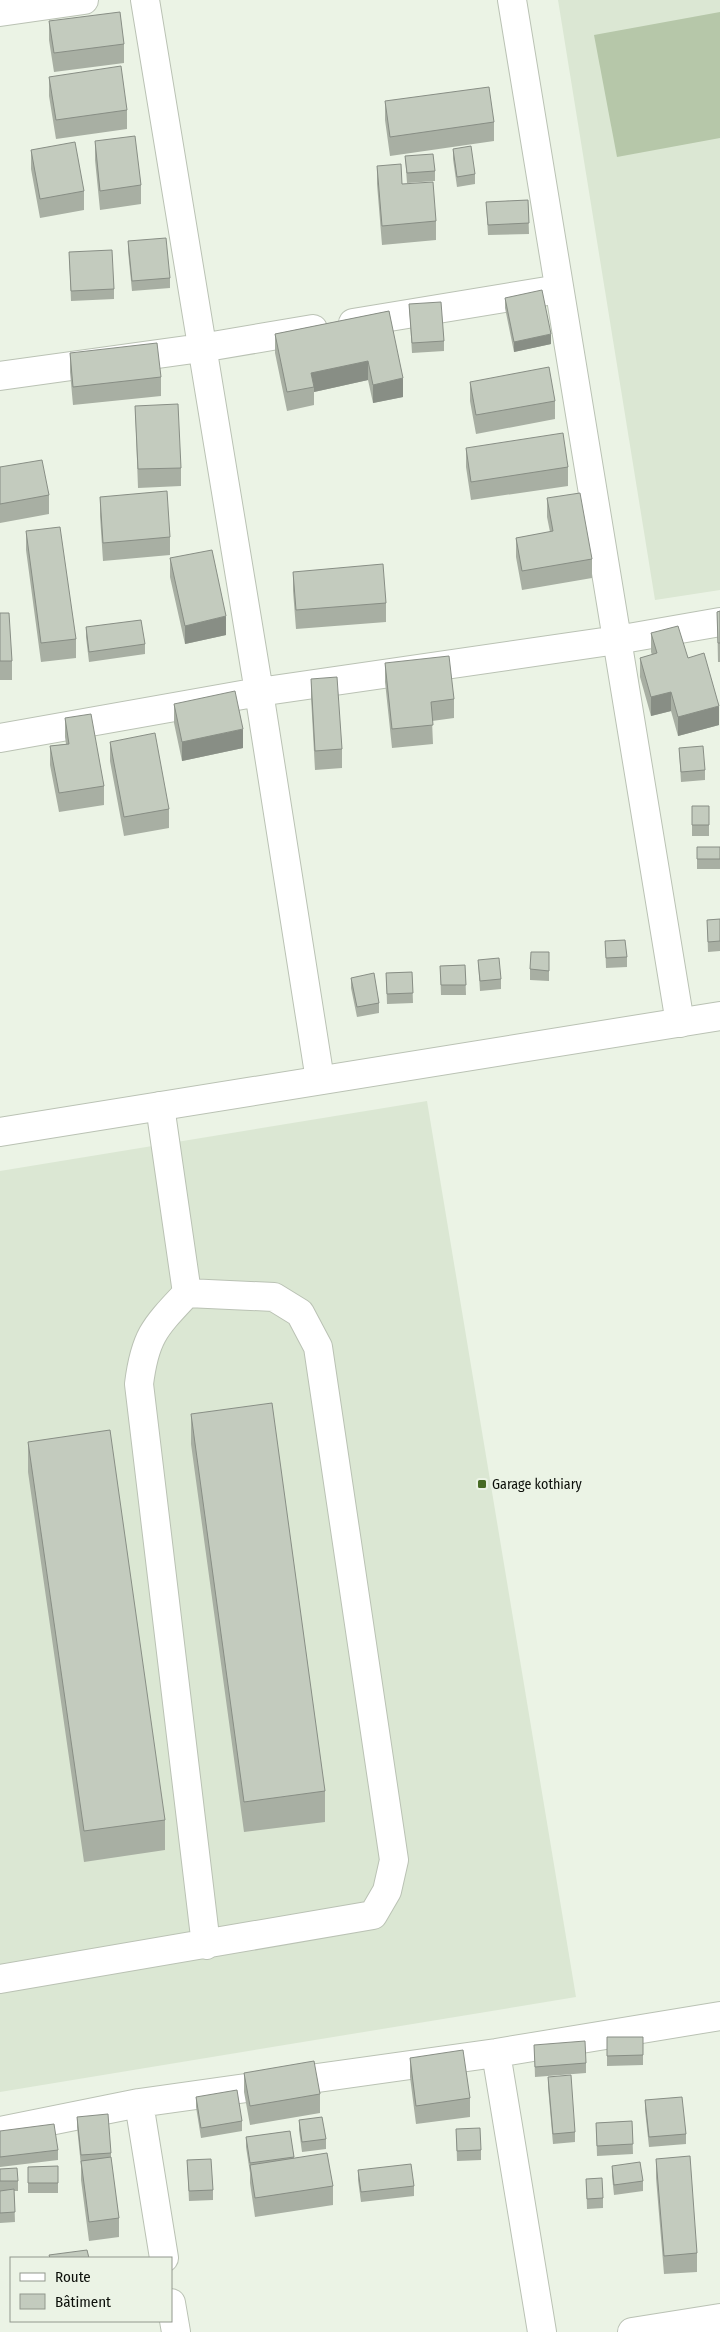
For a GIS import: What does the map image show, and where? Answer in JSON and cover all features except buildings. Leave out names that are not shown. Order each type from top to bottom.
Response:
[{"type":"street","points":[[0,12],[84,0]]},
{"type":"street","points":[[145,0],[259,692],[320,1080]]},
{"type":"street","points":[[512,0],[680,1023]]},
{"type":"street","points":[[0,376],[201,348],[560,289]]},
{"type":"street","points":[[0,738],[259,692],[617,640],[720,622]]},
{"type":"street","points":[[0,1132],[720,1016]]},
{"type":"street","points":[[160,1106],[187,1293]]},
{"type":"street","points":[[0,1979],[206,1945],[373,1915],[386,1892],[394,1860],[318,1347],[300,1313],[274,1297],[187,1293],[157,1325],[143,1354],[139,1384],[206,1945]]},
{"type":"street","points":[[0,2131],[139,2103],[496,2053],[720,2016]]},
{"type":"street","points":[[496,2053],[542,2332]]},
{"type":"street","points":[[139,2103],[164,2257]]},
{"type":"street","points":[[172,2309],[176,2332]]},
{"type":"street","points":[[632,2332],[720,2318]]},
{"type":"shaded area","points":[[558,0],[720,0],[720,590],[655,600]]},
{"type":"shaded area","points":[[720,12],[720,138],[617,157],[594,35]]},
{"type":"shaded area","points":[[427,1101],[576,1997],[0,2092],[0,1171]]},
{"type":"place","name":"Garage kothiary","points":[[482,1484]]}]
